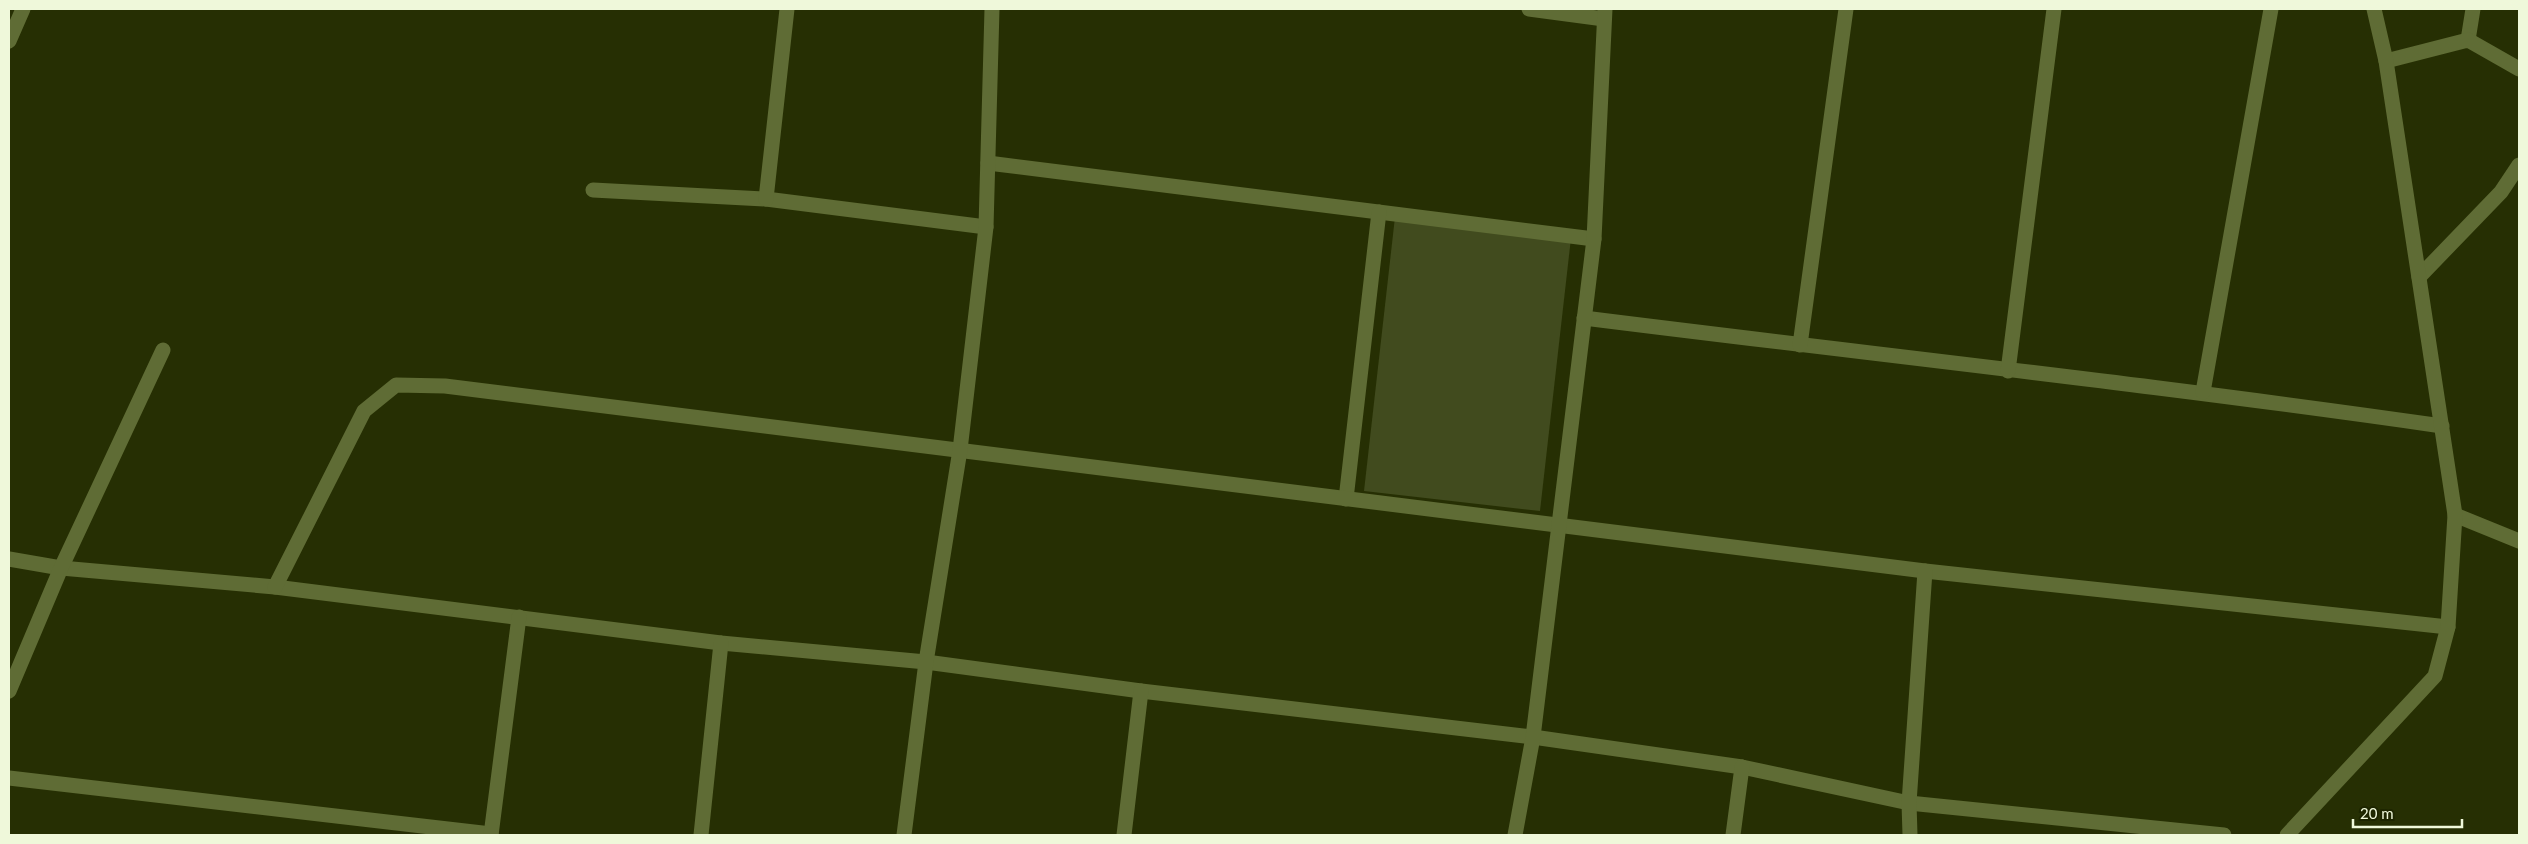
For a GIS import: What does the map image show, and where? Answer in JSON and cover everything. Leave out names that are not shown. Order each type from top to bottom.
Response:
[{"type":"street","points":[[9,41],[23,9]]},
{"type":"street","points":[[766,199],[787,9]]},
{"type":"street","points":[[904,835],[926,662],[960,450],[986,227],[992,9]]},
{"type":"street","points":[[1515,835],[1534,737],[1594,239],[1605,14],[1529,9]]},
{"type":"street","points":[[1800,345],[1846,9]]},
{"type":"street","points":[[2008,371],[2054,9]]},
{"type":"street","points":[[2203,392],[2271,9]]},
{"type":"street","points":[[2287,835],[2435,676],[2448,627],[2455,515],[2386,61],[2374,9]]},
{"type":"street","points":[[2468,40],[2472,9]]},
{"type":"street","points":[[2386,61],[2468,40],[2519,69]]},
{"type":"street","points":[[988,164],[1594,239]]},
{"type":"street","points":[[2419,277],[2501,192],[2519,165]]},
{"type":"street","points":[[593,190],[766,199],[986,227]]},
{"type":"street","points":[[1346,499],[1379,212]]},
{"type":"street","points":[[1584,318],[2008,371],[2203,392],[2442,426]]},
{"type":"street","points":[[9,691],[61,568],[163,350]]},
{"type":"street","points":[[275,587],[364,411],[396,385],[455,387],[1924,571],[2448,627]]},
{"type":"street","points":[[2455,515],[2519,541]]},
{"type":"street","points":[[9,559],[61,568],[275,587],[721,642],[926,662],[1141,692],[1534,737],[1742,767],[1909,803],[2224,835]]},
{"type":"street","points":[[1910,835],[1909,803],[1924,571]]},
{"type":"street","points":[[9,778],[491,835],[519,617]]},
{"type":"street","points":[[701,835],[721,642]]},
{"type":"street","points":[[1124,835],[1141,692]]},
{"type":"street","points":[[1732,835],[1742,767]]},
{"type":"green space","points":[[1395,217],[1571,238],[1540,511],[1364,491]]}]
